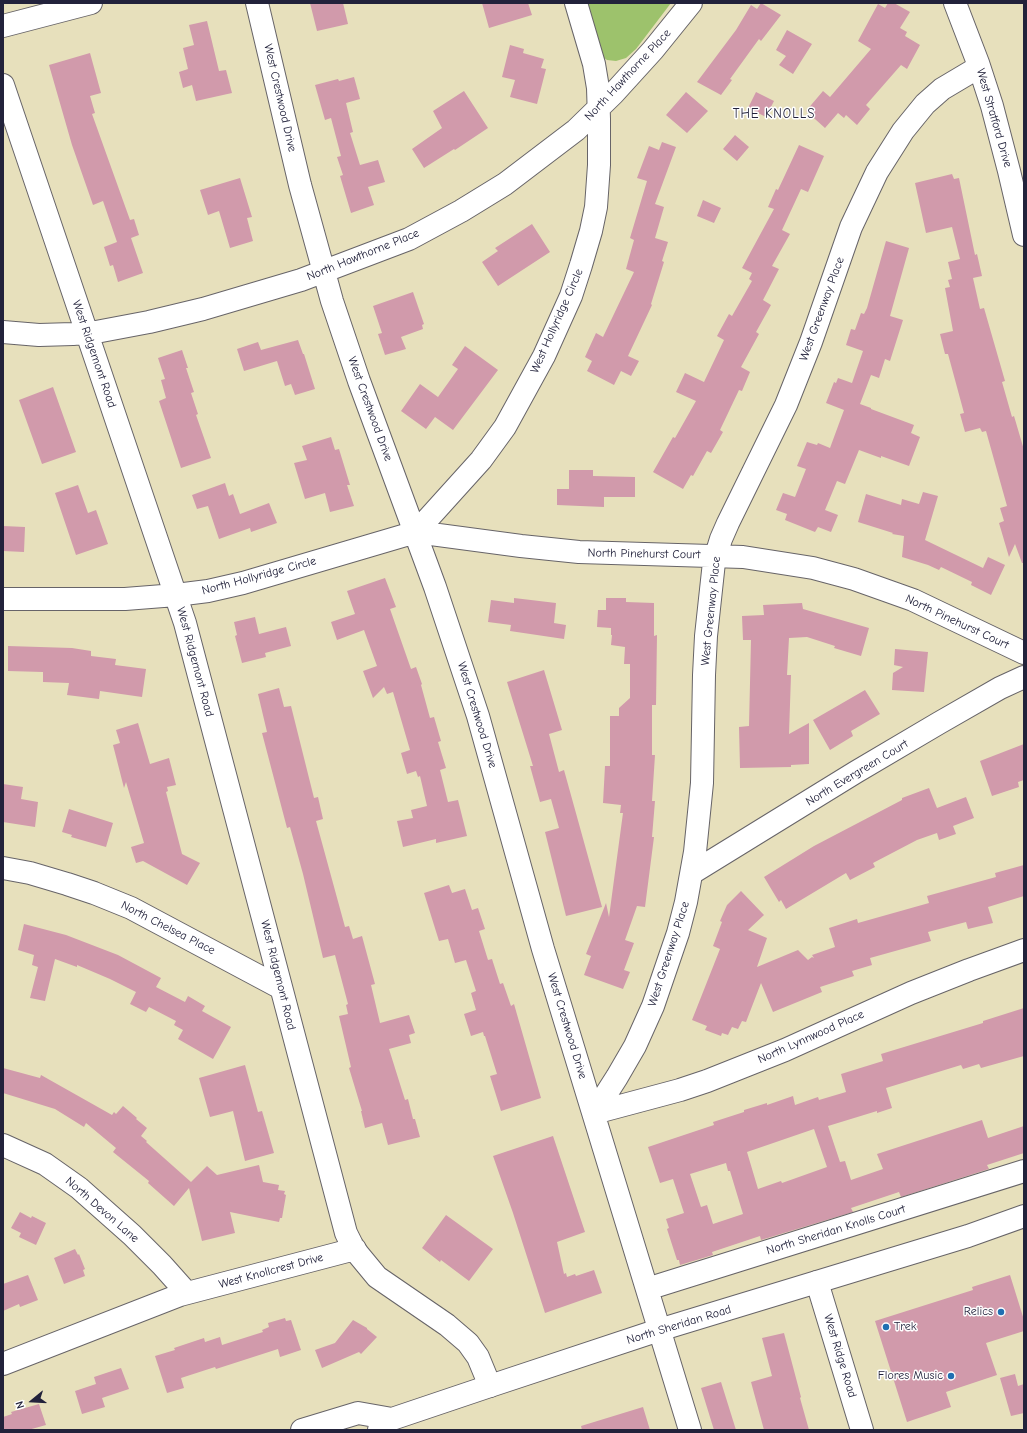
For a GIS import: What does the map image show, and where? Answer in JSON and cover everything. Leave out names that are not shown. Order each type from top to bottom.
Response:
[{"type":"street","points":[[3,26],[90,3]]},
{"type":"street","name":"West Crestwood Drive","points":[[257,3],[291,148],[324,272],[356,374],[416,532],[480,721],[530,903],[690,1430]]},
{"type":"street","name":"West Hollyridge Circle","points":[[416,532],[481,460],[505,427],[544,356],[567,305],[582,266],[594,219],[599,165],[599,108],[598,88],[594,64],[576,3]]},
{"type":"street","name":"North Hawthorne Place","points":[[3,332],[50,335],[87,333],[136,325],[189,313],[324,272],[400,243],[477,202],[516,176],[576,130],[599,108],[653,50],[691,3]]},
{"type":"street","name":"West Stratford Drive","points":[[955,3],[979,67],[1005,152],[1024,235]]},
{"type":"street","name":"West Greenway Place","points":[[594,1113],[635,1046],[653,1006],[678,933],[692,873],[699,822],[702,783],[704,675],[712,577],[716,556],[728,523],[786,405],[851,227],[877,172],[903,131],[925,104],[942,89],[979,67]]},
{"type":"street","name":"West Ridgemont Road","points":[[3,85],[185,624],[252,872],[281,988],[345,1228],[355,1249]]},
{"type":"street","name":"North Pinehurst Court","points":[[416,532],[579,552],[755,558],[813,568],[854,579],[913,600],[1024,653]]},
{"type":"street","name":"North Hollyridge Circle","points":[[3,599],[125,599],[208,591],[243,583],[416,532]]},
{"type":"street","name":"North Evergreen Court","points":[[692,873],[939,723],[1000,688],[1024,677]]},
{"type":"street","name":"North Chelsea Place","points":[[3,868],[30,873],[66,884],[94,893],[131,908],[281,988]]},
{"type":"street","name":"North Lynnwood Place","points":[[594,1113],[680,1090],[707,1081],[785,1050],[911,993],[1024,950]]},
{"type":"street","name":"North Devon Lane","points":[[3,1145],[42,1162],[74,1184],[132,1235],[187,1293]]},
{"type":"street","name":"North Sheridan Knolls Court","points":[[647,1289],[1024,1171]]},
{"type":"street","name":"North Sheridan Road","points":[[302,1430],[358,1413],[385,1425],[490,1386],[659,1330],[968,1236],[1024,1216]]},
{"type":"street","name":"North Sheridan Road","points":[[968,1236],[1024,1224]]},
{"type":"street","points":[[355,1249],[369,1268],[378,1276],[468,1342],[478,1357],[490,1386]]},
{"type":"street","name":"West Knollcrest Drive","points":[[3,1364],[187,1293],[355,1249]]},
{"type":"street","name":"West Ridge Road","points":[[817,1282],[862,1430]]},
{"type":"green space","points":[[585,3],[671,3],[636,49],[626,58],[616,61],[607,60],[600,55]]},
{"type":"building","points":[[310,3],[343,3],[348,24],[317,31]]},
{"type":"building","points":[[482,3],[528,3],[532,15],[489,28]]},
{"type":"building","points":[[761,3],[781,15],[761,41],[759,39],[730,79],[732,80],[721,95],[697,82],[736,30],[751,5],[757,9]]},
{"type":"building","points":[[888,3],[894,3],[910,12],[900,28],[907,32],[905,36],[920,45],[907,69],[901,65],[866,105],[870,109],[857,125],[846,115],[844,118],[838,113],[825,128],[806,111],[823,91],[830,97],[871,49],[858,41],[878,4],[885,8]]},
{"type":"building","points":[[207,21],[219,71],[226,70],[232,93],[196,101],[192,85],[183,88],[179,72],[188,69],[183,48],[194,45],[189,25]]},
{"type":"building","points":[[787,30],[812,44],[793,74],[779,65],[786,56],[776,50]]},
{"type":"building","points":[[510,45],[524,49],[523,53],[544,59],[541,68],[546,69],[537,104],[510,97],[515,80],[502,77]]},
{"type":"building","points":[[90,53],[101,93],[90,96],[95,113],[92,114],[130,220],[134,219],[139,235],[131,238],[143,273],[118,282],[113,265],[110,266],[104,247],[117,242],[103,201],[93,205],[72,145],[49,65]]},
{"type":"building","points":[[354,77],[360,99],[346,103],[353,132],[350,133],[360,165],[378,160],[385,182],[368,187],[374,205],[351,213],[340,176],[343,175],[337,157],[341,156],[331,118],[325,120],[315,85],[338,79],[339,81]]},
{"type":"building","points":[[464,91],[488,128],[424,168],[412,149],[442,128],[433,111]]},
{"type":"building","points":[[686,92],[708,111],[687,133],[666,115]]},
{"type":"building","points":[[756,92],[774,101],[766,117],[748,108]]},
{"type":"building","points":[[735,135],[749,147],[737,161],[723,149]]},
{"type":"building","points":[[662,142],[676,147],[655,204],[664,207],[655,238],[668,242],[662,261],[664,262],[651,304],[652,305],[628,356],[639,361],[631,376],[621,371],[614,385],[587,371],[592,361],[585,357],[596,333],[603,337],[634,272],[626,269],[634,240],[630,238],[647,181],[637,178],[649,146],[659,150]]},
{"type":"building","points":[[799,145],[824,156],[808,192],[801,189],[782,230],[790,234],[772,266],[779,269],[763,300],[771,305],[756,332],[759,334],[741,367],[750,372],[742,391],[739,390],[720,430],[723,432],[711,453],[707,451],[693,476],[691,475],[683,489],[653,472],[673,437],[675,438],[696,401],[676,392],[685,373],[704,382],[724,340],[717,336],[729,314],[732,316],[752,281],[749,279],[752,273],[742,268],[774,209],[768,207],[776,189],[778,190]]},
{"type":"building","points":[[952,174],[954,179],[959,178],[975,255],[977,254],[982,276],[973,278],[980,309],[984,308],[1005,381],[1002,382],[1012,417],[1014,416],[1024,450],[1024,563],[1022,563],[1015,544],[1009,557],[999,523],[1004,521],[1000,508],[1007,506],[986,431],[982,432],[980,428],[965,432],[960,414],[964,413],[948,354],[945,354],[940,334],[953,331],[945,288],[950,287],[948,280],[952,279],[948,262],[960,259],[952,227],[926,233],[915,183]]},
{"type":"building","points":[[240,178],[252,217],[247,218],[253,241],[230,248],[219,211],[208,215],[200,190]]},
{"type":"building","points":[[703,200],[721,208],[714,223],[697,216]]},
{"type":"building","points":[[532,224],[550,252],[498,286],[482,262],[498,251],[495,248]]},
{"type":"building","points":[[886,241],[909,248],[890,316],[903,320],[890,361],[885,359],[879,378],[871,375],[860,404],[914,425],[911,433],[920,437],[909,466],[859,450],[845,484],[837,481],[825,510],[838,515],[831,532],[818,527],[815,532],[785,520],[787,514],[776,510],[783,493],[795,497],[806,469],[797,466],[807,442],[817,445],[818,443],[830,448],[844,410],[826,403],[834,382],[836,383],[838,378],[852,383],[863,351],[846,345],[851,329],[855,330],[861,313],[864,314],[867,308]]},
{"type":"building","points":[[413,292],[424,324],[422,325],[423,329],[401,337],[406,349],[385,355],[378,334],[382,333],[373,306]]},
{"type":"building","points":[[298,340],[315,389],[295,395],[291,384],[285,386],[277,361],[244,371],[237,349],[258,342],[261,350]]},
{"type":"building","points":[[465,346],[498,370],[453,430],[435,417],[426,429],[401,411],[420,384],[438,397],[458,369],[452,365]]},
{"type":"building","points":[[182,350],[194,392],[191,393],[198,414],[196,415],[211,458],[181,468],[159,401],[166,398],[161,380],[165,379],[158,358]]},
{"type":"building","points":[[53,387],[76,452],[42,464],[19,400]]},
{"type":"building","points":[[331,437],[335,450],[339,449],[350,485],[347,485],[354,506],[330,512],[325,493],[305,499],[294,463],[307,460],[302,446]]},
{"type":"building","points":[[569,470],[593,470],[593,476],[635,477],[635,497],[604,497],[604,507],[557,505],[557,489],[569,489]]},
{"type":"building","points":[[225,483],[229,496],[233,494],[240,514],[269,503],[277,523],[251,532],[250,528],[219,539],[208,506],[197,509],[192,495]]},
{"type":"building","points":[[78,485],[88,513],[96,510],[108,544],[76,555],[55,493]]},
{"type":"building","points":[[923,492],[938,496],[925,540],[983,568],[988,557],[1005,565],[991,595],[971,585],[972,582],[941,567],[939,570],[902,557],[904,536],[892,534],[893,533],[858,522],[866,494],[901,505],[902,499],[919,504]]},
{"type":"building","points":[[3,526],[25,527],[24,552],[3,551]]},
{"type":"building","points":[[385,578],[396,607],[390,609],[411,669],[416,667],[422,684],[421,685],[430,718],[434,717],[441,741],[438,742],[446,768],[440,770],[448,802],[458,800],[467,836],[436,843],[436,839],[403,847],[397,821],[413,818],[411,810],[427,806],[420,776],[418,777],[416,771],[407,774],[401,753],[410,750],[393,692],[387,694],[384,687],[373,698],[363,671],[377,666],[364,630],[337,640],[331,622],[355,614],[347,591]]},
{"type":"building","points":[[514,598],[556,603],[554,623],[566,625],[564,639],[510,631],[511,625],[488,622],[491,600],[514,603]]},
{"type":"building","points":[[606,598],[626,598],[626,602],[654,603],[654,636],[657,635],[656,705],[652,705],[652,755],[655,755],[652,801],[655,801],[652,837],[654,837],[645,907],[637,906],[625,940],[634,943],[624,970],[630,972],[623,989],[584,975],[591,956],[586,954],[606,903],[609,917],[623,813],[620,813],[621,805],[603,803],[605,766],[610,766],[610,716],[619,716],[619,708],[630,698],[630,664],[624,664],[625,647],[611,645],[611,628],[597,627],[598,610],[606,610]]},
{"type":"building","points":[[802,603],[803,609],[869,628],[861,656],[834,648],[835,646],[807,637],[789,638],[787,675],[791,675],[789,734],[809,723],[809,764],[791,765],[791,767],[740,768],[739,727],[749,726],[751,640],[743,640],[742,616],[764,615],[763,605]]},
{"type":"building","points":[[255,617],[259,634],[286,627],[291,646],[265,653],[266,657],[242,663],[235,636],[237,635],[234,622]]},
{"type":"building","points":[[8,646],[72,648],[91,651],[91,656],[116,659],[115,665],[146,669],[142,697],[100,691],[99,699],[67,695],[69,683],[43,682],[43,672],[8,671]]},
{"type":"building","points":[[895,649],[928,652],[924,692],[892,690],[893,673],[903,667],[894,665]]},
{"type":"building","points":[[544,670],[562,730],[549,734],[559,772],[564,770],[602,907],[566,916],[545,832],[559,828],[551,799],[540,802],[530,766],[533,766],[507,682]]},
{"type":"building","points":[[279,688],[284,707],[291,706],[314,798],[318,797],[323,819],[316,821],[345,927],[349,926],[353,939],[362,936],[375,984],[371,985],[380,1023],[409,1015],[415,1033],[409,1035],[411,1043],[389,1049],[405,1100],[408,1099],[413,1119],[415,1119],[420,1137],[388,1145],[382,1123],[365,1128],[362,1111],[349,1068],[351,1067],[339,1016],[348,1014],[346,1005],[348,1004],[335,955],[323,958],[303,874],[290,827],[287,828],[262,733],[267,732],[258,694]]},
{"type":"building","points":[[865,690],[880,714],[851,731],[853,736],[830,750],[813,720]]},
{"type":"building","points":[[138,723],[150,764],[169,758],[176,785],[167,787],[168,791],[166,792],[182,854],[200,863],[187,885],[143,861],[136,863],[131,847],[144,843],[126,782],[124,788],[113,745],[120,743],[116,730]]},
{"type":"building","points":[[1024,744],[1024,780],[1018,782],[1019,787],[992,796],[980,761]]},
{"type":"building","points":[[3,784],[23,787],[21,799],[38,802],[35,827],[3,822]]},
{"type":"building","points":[[929,788],[937,808],[966,797],[974,818],[953,826],[956,834],[939,840],[937,833],[917,840],[873,863],[875,867],[850,880],[846,873],[786,909],[781,900],[779,902],[764,877],[814,846],[902,800],[902,798]]},
{"type":"building","points":[[69,809],[113,823],[106,847],[71,837],[72,835],[62,832]]},
{"type":"building","points":[[1024,865],[1024,896],[988,907],[993,923],[968,929],[966,922],[928,932],[931,941],[870,958],[872,965],[852,971],[854,976],[820,987],[822,992],[773,1012],[761,983],[746,1022],[742,1021],[738,1029],[732,1027],[728,1035],[722,1033],[721,1036],[705,1030],[707,1026],[692,1020],[720,949],[713,946],[722,922],[720,921],[727,905],[741,891],[764,915],[748,930],[767,938],[757,967],[798,950],[808,960],[812,957],[814,958],[812,955],[835,947],[829,928],[857,919],[858,923],[929,903],[927,896],[996,877],[995,873]]},
{"type":"building","points":[[449,885],[452,893],[465,889],[472,910],[478,908],[485,929],[479,931],[488,960],[492,959],[500,984],[503,983],[511,1006],[514,1004],[541,1098],[501,1111],[490,1076],[497,1074],[485,1036],[483,1032],[471,1036],[464,1014],[476,1010],[471,993],[476,991],[466,960],[455,963],[448,939],[439,941],[424,893]]},
{"type":"building","points":[[24,924],[66,935],[118,955],[161,978],[156,987],[185,1002],[188,996],[205,1006],[202,1011],[231,1027],[213,1059],[178,1039],[183,1030],[174,1025],[176,1021],[149,1007],[146,1012],[130,1004],[136,992],[77,965],[77,967],[55,959],[45,1001],[30,998],[38,967],[32,965],[34,955],[18,950]]},
{"type":"building","points":[[1024,1008],[1024,1056],[981,1068],[979,1064],[963,1069],[961,1065],[886,1088],[892,1108],[828,1126],[840,1162],[845,1161],[851,1180],[883,1169],[877,1154],[982,1120],[988,1138],[1024,1126],[1024,1153],[987,1165],[989,1169],[901,1197],[899,1192],[851,1208],[853,1212],[761,1240],[760,1236],[712,1252],[713,1255],[680,1265],[667,1229],[669,1228],[666,1219],[684,1213],[673,1179],[660,1183],[648,1147],[714,1125],[713,1122],[767,1103],[767,1105],[793,1096],[795,1105],[818,1097],[819,1100],[846,1092],[841,1074],[883,1061],[881,1054],[983,1023],[983,1021]],"holes":[[[814,1129],[827,1167],[782,1183],[781,1181],[758,1189],[747,1152]],[[726,1163],[728,1171],[730,1171],[743,1214],[713,1224],[707,1205],[701,1207],[690,1174]]]},
{"type":"building","points":[[245,1065],[258,1112],[262,1111],[274,1153],[245,1161],[233,1111],[210,1117],[199,1078]]},
{"type":"building","points":[[3,1068],[40,1078],[41,1075],[112,1115],[114,1112],[116,1114],[123,1106],[147,1128],[141,1136],[147,1141],[146,1142],[191,1182],[207,1166],[217,1175],[259,1165],[263,1182],[279,1185],[278,1190],[285,1191],[284,1194],[286,1195],[282,1218],[280,1218],[279,1222],[230,1212],[235,1233],[202,1241],[189,1188],[174,1206],[148,1183],[149,1181],[113,1152],[116,1148],[86,1123],[84,1127],[55,1109],[3,1093]]},
{"type":"building","points":[[553,1136],[585,1232],[557,1242],[564,1274],[566,1273],[567,1277],[575,1274],[576,1276],[594,1270],[602,1293],[545,1313],[493,1156]]},
{"type":"building","points":[[20,1212],[31,1218],[32,1216],[46,1223],[36,1245],[19,1237],[21,1233],[11,1228]]},
{"type":"building","points":[[446,1215],[493,1249],[469,1281],[422,1248]]},
{"type":"building","points":[[75,1249],[78,1255],[79,1254],[85,1269],[83,1270],[85,1276],[64,1284],[54,1258]]},
{"type":"building","points":[[28,1275],[38,1300],[20,1307],[19,1304],[3,1311],[3,1284]]},
{"type":"building","points":[[1010,1275],[1024,1320],[1024,1331],[986,1343],[997,1375],[946,1392],[951,1407],[907,1422],[875,1321],[973,1290],[972,1287]]},
{"type":"building","points":[[285,1318],[286,1321],[291,1320],[301,1350],[280,1357],[278,1349],[216,1369],[215,1367],[181,1378],[184,1388],[167,1393],[155,1356],[175,1350],[174,1348],[204,1338],[205,1342],[220,1337],[222,1345],[263,1332],[262,1330],[269,1327],[268,1323]]},
{"type":"building","points":[[353,1320],[367,1328],[377,1337],[361,1354],[359,1352],[322,1368],[315,1350],[335,1343]]},
{"type":"building","points":[[784,1333],[809,1430],[764,1430],[751,1382],[772,1376],[762,1338]]},
{"type":"building","points":[[121,1368],[129,1389],[102,1398],[105,1407],[82,1414],[75,1391],[96,1384],[94,1377]]},
{"type":"building","points":[[1015,1374],[1018,1386],[1024,1384],[1024,1413],[1011,1416],[1000,1378]]},
{"type":"building","points":[[721,1382],[736,1430],[714,1430],[701,1388]]},
{"type":"building","points":[[39,1404],[46,1425],[28,1430],[3,1430],[3,1417],[12,1414],[11,1412]]},
{"type":"building","points":[[643,1407],[650,1430],[582,1430],[581,1426]]},
{"type":"place","name":"Relics","points":[[1001,1312]]},
{"type":"place","name":"Trek","points":[[886,1327]]},
{"type":"place","name":"Flores Music","points":[[951,1376]]},
{"type":"district","name":"THE KNOLLS","points":[[774,114]]}]
